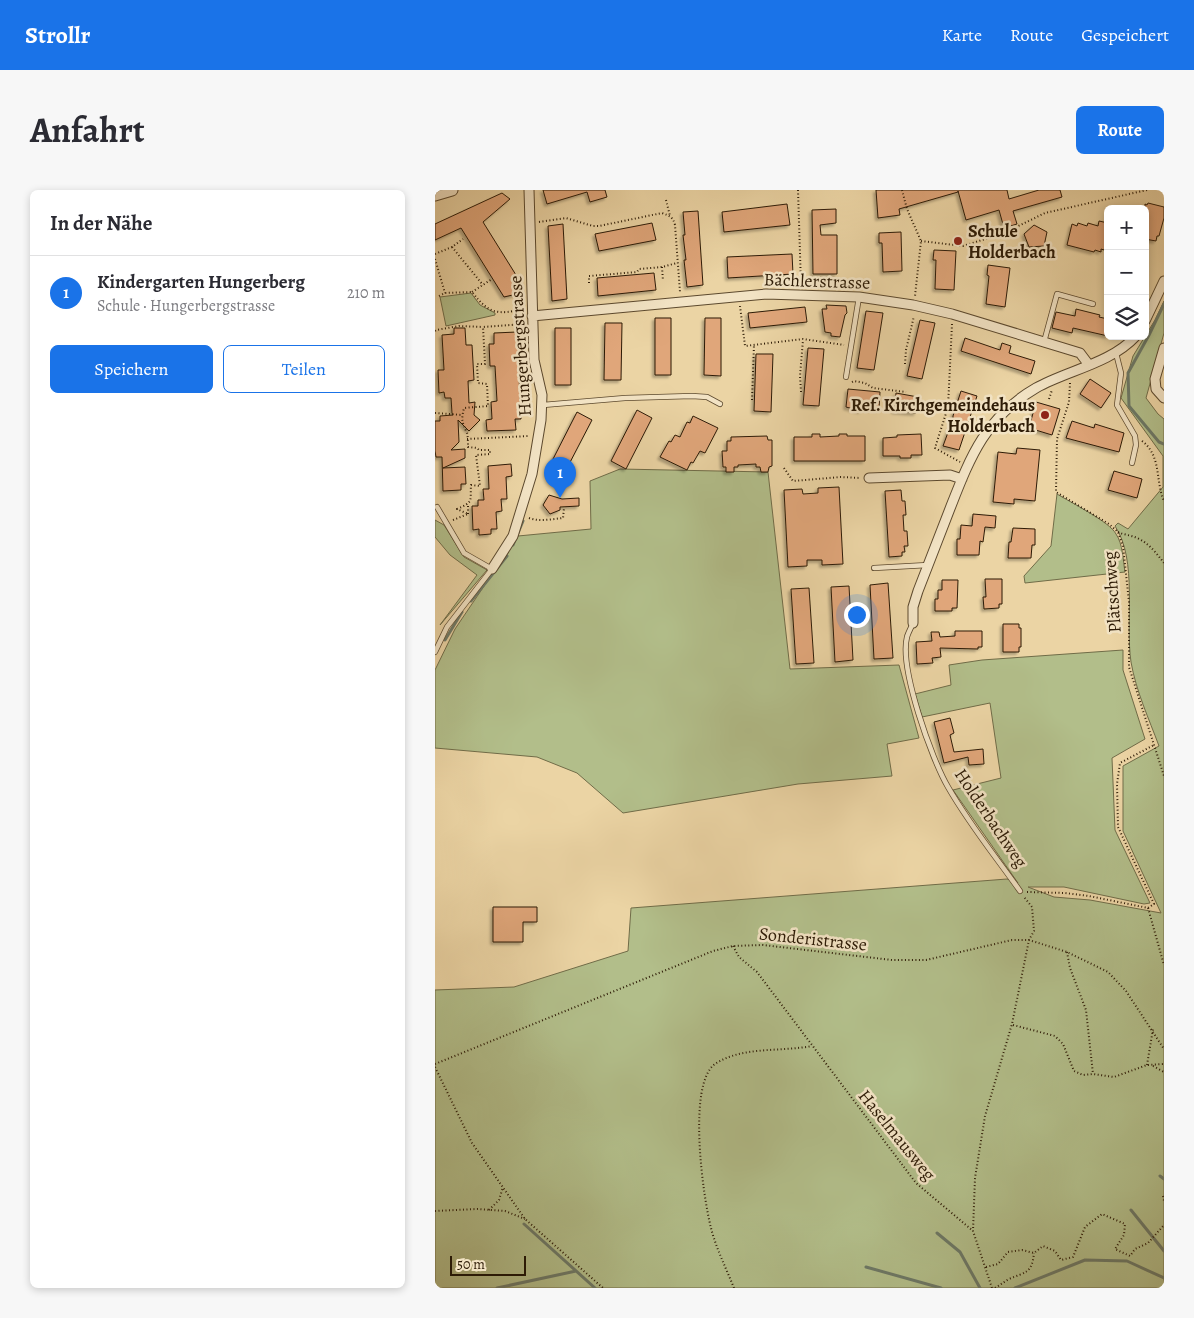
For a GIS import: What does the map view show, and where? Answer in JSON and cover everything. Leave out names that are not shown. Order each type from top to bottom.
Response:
[{"type":"street","points":[[435,195],[452,190]]},
{"type":"street","name":"Hungerbergstrasse","points":[[492,569],[513,536],[520,514],[532,474],[543,406],[528,316],[529,190]]},
{"type":"street","points":[[1149,313],[1164,281]]},
{"type":"street","name":"Bächlerstrasse","points":[[528,316],[766,294],[859,297],[913,305],[952,314],[1080,353],[1089,364]]},
{"type":"street","name":"Holderbachweg","points":[[913,623],[913,607],[928,565],[962,479],[981,439],[998,418],[1022,397],[1052,380],[1116,353],[1131,340]]},
{"type":"street","points":[[1164,348],[1155,379],[1156,388],[1164,398]]},
{"type":"street","points":[[869,478],[950,475],[962,479]]},
{"type":"lane","points":[[1043,343],[1057,294],[1093,304]]},
{"type":"lane","points":[[846,377],[859,297]]},
{"type":"lane","points":[[1116,353],[1121,373],[1117,405],[1135,436],[1132,463]]},
{"type":"lane","points":[[543,406],[625,398],[692,396],[707,397],[720,404]]},
{"type":"lane","points":[[437,508],[464,552],[492,569]]},
{"type":"lane","points":[[874,568],[928,565]]},
{"type":"lane","name":"Hungerbergstrasse","points":[[435,652],[447,627],[492,569]]},
{"type":"lane","name":"Holderbachweg","points":[[913,623],[906,638],[909,676],[915,702],[942,777],[964,812],[1020,891]]},
{"type":"path","points":[[798,190],[801,286]]},
{"type":"path","points":[[902,190],[907,209],[921,241],[915,298]]},
{"type":"path","points":[[921,241],[963,246],[1003,233],[1045,213],[1147,190]]},
{"type":"path","points":[[666,200],[670,216]]},
{"type":"path","points":[[536,222],[566,218],[599,226],[652,214],[662,213],[670,216],[674,220],[675,225],[680,294]]},
{"type":"path","points":[[435,254],[463,239]]},
{"type":"path","points":[[452,246],[483,285]]},
{"type":"path","points":[[435,259],[445,293]]},
{"type":"path","points":[[589,283],[589,276],[637,272],[639,269],[662,267],[677,263]]},
{"type":"path","points":[[662,267],[663,280]]},
{"type":"path","points":[[439,296],[445,293],[472,292],[492,279]]},
{"type":"path","points":[[472,292],[482,304],[498,313],[528,316]]},
{"type":"path","points":[[741,307],[745,346],[803,340],[846,346]]},
{"type":"path","points":[[905,364],[910,332],[916,311]]},
{"type":"path","points":[[435,331],[459,326],[483,327],[528,316]]},
{"type":"path","points":[[952,319],[953,337],[948,407],[935,448],[962,463]]},
{"type":"path","points":[[468,514],[468,504],[473,496],[471,486],[481,486],[476,455],[489,454],[490,450],[468,447],[467,434],[463,429],[462,415],[464,408],[488,406],[487,384],[478,383],[477,364],[485,364],[483,327]]},
{"type":"path","points":[[801,392],[800,376],[803,340]]},
{"type":"path","points":[[752,400],[754,345]]},
{"type":"path","name":"Plätschweg","points":[[1069,378],[1069,402],[1057,439],[1056,492],[1109,524],[1118,532],[1123,546],[1129,602],[1129,667],[1164,776]]},
{"type":"path","points":[[852,382],[865,383],[873,388],[906,392]]},
{"type":"path","points":[[1049,399],[1052,390]]},
{"type":"path","points":[[435,414],[462,415]]},
{"type":"path","points":[[467,440],[532,436]]},
{"type":"path","points":[[1135,436],[1150,447],[1154,453],[1158,482],[1164,502]]},
{"type":"path","points":[[784,468],[793,481],[869,478]]},
{"type":"path","points":[[468,504],[457,509],[468,514]]},
{"type":"path","points":[[520,514],[535,520],[563,518],[564,508]]},
{"type":"path","points":[[447,522],[468,514]]},
{"type":"path","points":[[1118,532],[1136,537],[1142,541],[1164,563]]},
{"type":"path","points":[[1020,891],[1065,892],[1148,908],[1154,904],[1118,827],[1117,784],[1120,763],[1154,745]]},
{"type":"path","name":"Holderbachweg","points":[[994,1288],[973,1231],[975,1178],[985,1116],[1012,1024],[1029,940],[1034,931],[1032,907],[1020,891]]},
{"type":"path","points":[[1148,908],[1164,965]]},
{"type":"path","name":"Sonderistrasse","points":[[435,1066],[713,951],[733,946],[763,945],[892,960],[926,960],[1012,940],[1029,940],[1067,952],[1108,972],[1126,991],[1164,1048]]},
{"type":"path","name":"Haselmausweg","points":[[733,946],[739,957],[757,972],[916,1183],[973,1231]]},
{"type":"path","points":[[1067,952],[1069,968],[1086,1010],[1093,1074]]},
{"type":"path","points":[[1012,1024],[1055,1036],[1063,1044],[1074,1071],[1083,1075],[1093,1074],[1114,1077],[1147,1065],[1164,1072]]},
{"type":"path","points":[[1147,1065],[1153,1029]]},
{"type":"path","points":[[734,1288],[711,1229],[701,1172],[699,1127],[701,1102],[707,1077],[714,1065],[736,1054],[812,1046]]},
{"type":"path","points":[[1153,1066],[1164,1064]]},
{"type":"path","points":[[435,1066],[472,1143],[525,1219],[603,1288]]},
{"type":"path","points":[[489,1210],[499,1200],[503,1187]]},
{"type":"path","points":[[1163,1196],[1164,1200]]},
{"type":"path","points":[[435,1211],[477,1209],[505,1211],[525,1219]]},
{"type":"path","points":[[994,1288],[1008,1280],[1025,1274],[1033,1262],[1035,1253],[1043,1246],[1055,1251],[1061,1260],[1073,1257],[1085,1227],[1102,1214],[1125,1224],[1124,1235],[1115,1250],[1130,1256],[1135,1250],[1148,1244],[1164,1226]]},
{"type":"path","points":[[986,1267],[998,1264],[1008,1252],[1022,1250],[1035,1253]]},
{"type":"green space","points":[[471,293],[480,305],[495,313],[495,315],[446,326],[440,297]]},
{"type":"green space","points":[[1164,301],[1164,333],[1146,398],[1164,419],[1164,1288],[435,1288],[435,990],[514,987],[628,951],[631,908],[1007,879],[1018,883],[953,790],[1001,778],[990,703],[922,717],[915,694],[951,685],[949,665],[982,660],[1123,650],[1123,670],[1145,739],[1112,758],[1115,830],[1150,903],[1144,904],[1064,887],[1028,887],[1054,897],[1090,900],[1161,913],[1123,831],[1123,766],[1159,746],[1133,673],[1130,646],[1129,573],[1122,540],[1115,526],[1118,523],[1128,529],[1163,487],[1163,456],[1121,398],[1133,356],[1143,340],[1149,340],[1149,330]]},
{"type":"green space","points":[[620,469],[768,472],[790,669],[899,665],[919,738],[887,744],[892,776],[798,784],[623,813],[577,773],[537,757],[435,748],[435,670],[455,629],[518,536],[591,529],[590,481]]},
{"type":"green space","points":[[1057,494],[1098,518],[1112,529],[1120,543],[1125,572],[1025,583],[1024,576],[1051,546]]},
{"type":"green space","points":[[435,520],[444,525],[464,557],[487,570],[440,625],[477,575],[450,555],[435,537]]},
{"type":"building","points":[[543,190],[605,190],[607,197],[590,202],[587,192],[547,204]]},
{"type":"building","points":[[876,190],[1007,190],[1009,199],[1039,190],[1060,190],[1062,197],[1013,211],[1017,224],[1004,228],[999,210],[966,220],[958,191],[899,209],[900,215],[878,218]]},
{"type":"building","points":[[502,193],[510,199],[483,222],[516,275],[517,294],[504,297],[461,228],[435,240],[435,224]]},
{"type":"building","points":[[1148,203],[1164,207],[1164,218],[1156,241],[1149,240],[1149,205],[1147,205]]},
{"type":"building","points":[[787,204],[790,225],[724,232],[722,212]]},
{"type":"building","points":[[836,209],[836,223],[820,225],[821,235],[837,235],[837,274],[813,274],[812,210]]},
{"type":"building","points":[[698,211],[703,285],[687,287],[684,260],[686,260],[683,212]]},
{"type":"building","points":[[1099,221],[1104,222],[1104,250],[1101,249],[1101,252],[1067,245],[1072,224],[1077,226],[1078,223],[1087,226],[1088,223],[1098,226]]},
{"type":"building","points":[[652,223],[656,240],[599,251],[595,234]]},
{"type":"building","points":[[563,224],[567,299],[552,301],[548,226]]},
{"type":"building","points":[[1034,225],[1047,232],[1044,246],[1029,247],[1024,234]]},
{"type":"building","points":[[901,232],[902,271],[883,272],[882,243],[879,243],[879,233]]},
{"type":"building","points":[[934,250],[956,251],[954,290],[935,289],[936,260],[933,260]]},
{"type":"building","points":[[792,254],[793,274],[728,278],[727,257]]},
{"type":"building","points":[[988,265],[1010,268],[1005,307],[986,304],[989,276],[987,275]]},
{"type":"building","points":[[654,273],[656,290],[598,296],[597,278]]},
{"type":"building","points":[[826,305],[846,306],[847,313],[840,337],[831,336],[831,333],[825,332],[822,309],[827,309]]},
{"type":"building","points":[[805,307],[807,322],[750,328],[748,313]]},
{"type":"building","points":[[1076,309],[1100,315],[1099,317],[1104,318],[1104,335],[1073,328],[1072,333],[1052,328],[1056,312],[1075,316]]},
{"type":"building","points":[[866,311],[883,313],[874,370],[857,368]]},
{"type":"building","points":[[655,318],[671,318],[671,375],[655,375]]},
{"type":"building","points":[[705,318],[721,318],[721,376],[704,375]]},
{"type":"building","points":[[920,320],[935,323],[922,379],[907,376]]},
{"type":"building","points":[[605,323],[622,323],[621,380],[604,380]]},
{"type":"building","points":[[454,328],[465,328],[466,345],[472,345],[474,380],[468,381],[469,403],[475,402],[474,415],[480,420],[469,431],[458,420],[459,442],[451,450],[465,449],[465,458],[443,468],[465,467],[466,484],[461,484],[461,490],[443,491],[442,457],[436,457],[435,451],[435,421],[440,421],[440,416],[453,415],[451,398],[445,398],[444,392],[439,393],[438,370],[444,370],[442,335],[454,334]]},
{"type":"building","points":[[555,328],[571,328],[571,385],[555,385]]},
{"type":"building","points":[[517,332],[521,419],[515,419],[516,430],[487,431],[486,420],[492,419],[491,402],[497,401],[495,366],[490,366],[489,344],[494,344],[494,333]]},
{"type":"building","points":[[965,338],[1000,350],[1002,343],[1011,346],[1009,353],[1035,361],[1031,374],[961,351]]},
{"type":"building","points":[[808,348],[824,349],[819,406],[803,405]]},
{"type":"building","points":[[756,354],[773,354],[771,412],[754,411]]},
{"type":"building","points":[[1090,379],[1111,393],[1101,408],[1080,394]]},
{"type":"building","points":[[848,389],[880,392],[879,409],[862,407],[861,411],[846,407]]},
{"type":"building","points":[[961,391],[977,396],[959,450],[943,446],[950,427],[953,427],[953,416]]},
{"type":"building","points":[[896,393],[918,397],[916,413],[894,411]]},
{"type":"building","name":"Ref. Kirchgemeindehaus Holderbach","points":[[1036,402],[1060,409],[1052,435],[1029,428]]},
{"type":"building","points":[[637,410],[652,418],[626,469],[611,461]]},
{"type":"building","points":[[577,412],[592,420],[566,470],[551,463]]},
{"type":"building","points":[[693,416],[718,428],[705,453],[700,451],[687,470],[660,457],[669,441],[671,442],[675,435],[680,437],[687,422],[690,423]]},
{"type":"building","points":[[1072,421],[1094,428],[1095,424],[1124,433],[1119,452],[1066,438]]},
{"type":"building","points":[[812,434],[820,434],[820,437],[839,436],[839,434],[865,436],[865,461],[794,461],[794,437],[812,437]]},
{"type":"building","points":[[921,434],[922,455],[911,455],[911,458],[883,456],[883,438],[897,437],[897,435]]},
{"type":"building","points":[[767,436],[768,440],[772,440],[772,466],[769,467],[768,472],[761,472],[760,467],[756,467],[756,464],[738,465],[738,467],[734,467],[734,472],[726,472],[726,467],[723,467],[722,451],[727,451],[727,441],[731,441],[731,437]]},
{"type":"building","points":[[1017,448],[1040,450],[1035,501],[1014,499],[1014,504],[993,502],[998,452],[1016,454]]},
{"type":"building","points":[[511,464],[512,476],[506,477],[507,499],[501,499],[502,511],[496,512],[497,529],[491,529],[491,534],[479,535],[479,529],[473,530],[472,506],[478,506],[478,500],[484,500],[483,489],[489,489],[488,466]]},
{"type":"building","points":[[1114,471],[1142,479],[1137,498],[1108,490]]},
{"type":"building","points":[[839,487],[843,564],[822,565],[822,560],[807,560],[807,566],[788,567],[784,490],[802,489],[803,494],[818,493],[818,488]]},
{"type":"building","points":[[901,490],[902,501],[905,501],[906,515],[903,515],[904,531],[907,531],[908,546],[904,546],[905,552],[902,552],[902,556],[889,557],[885,491]]},
{"type":"building","points":[[549,495],[562,499],[579,498],[579,506],[560,507],[560,510],[550,514],[543,505]]},
{"type":"building","points":[[973,514],[996,516],[995,528],[985,527],[983,542],[980,541],[979,555],[957,555],[957,539],[960,539],[961,525],[972,526]]},
{"type":"building","points":[[1013,528],[1035,529],[1035,545],[1032,545],[1031,558],[1008,558],[1009,542],[1011,542]]},
{"type":"building","points":[[985,579],[1002,579],[1002,604],[999,604],[999,608],[984,609],[983,597],[986,597]]},
{"type":"building","points":[[942,580],[958,580],[957,608],[952,608],[952,611],[935,611],[935,599],[938,599],[938,590],[942,590]]},
{"type":"building","points":[[888,583],[893,658],[874,659],[870,585]]},
{"type":"building","points":[[849,586],[853,660],[835,662],[831,587]]},
{"type":"building","points":[[809,588],[814,663],[796,664],[791,589]]},
{"type":"building","points":[[1003,624],[1019,624],[1019,628],[1021,628],[1021,647],[1019,647],[1019,652],[1003,652]]},
{"type":"building","points":[[955,631],[982,631],[982,647],[978,647],[978,649],[940,648],[941,657],[932,658],[933,663],[917,664],[916,642],[932,641],[931,632],[939,632],[940,637],[955,636]]},
{"type":"building","points":[[950,718],[954,733],[950,735],[954,752],[983,749],[984,764],[969,765],[968,757],[944,763],[934,722]]},
{"type":"building","points":[[493,907],[537,907],[537,922],[523,922],[523,942],[493,942]]},
{"type":"waterway","points":[[1164,304],[1128,373],[1129,406],[1159,442],[1164,444]]},
{"type":"waterway","points":[[513,545],[523,521]]},
{"type":"waterway","points":[[471,601],[507,556]]},
{"type":"waterway","points":[[445,640],[462,612]]},
{"type":"waterway","points":[[1160,1176],[1164,1179]]},
{"type":"waterway","points":[[1131,1210],[1164,1251]]},
{"type":"waterway","points":[[524,1224],[595,1288]]},
{"type":"waterway","points":[[937,1233],[960,1252],[980,1288]]},
{"type":"waterway","points":[[1015,1288],[1085,1260],[1127,1261],[1164,1278]]},
{"type":"waterway","points":[[866,1267],[941,1288]]},
{"type":"waterway","points":[[497,1288],[576,1271]]},
{"type":"place","name":"Schule Holderbach","points":[[958,241]]},
{"type":"place","name":"Ref. Kirchgemeindehaus Holderbach","points":[[1045,415]]},
{"type":"place","name":"Kindergarten Hungerberg","points":[[560,498]]}]
